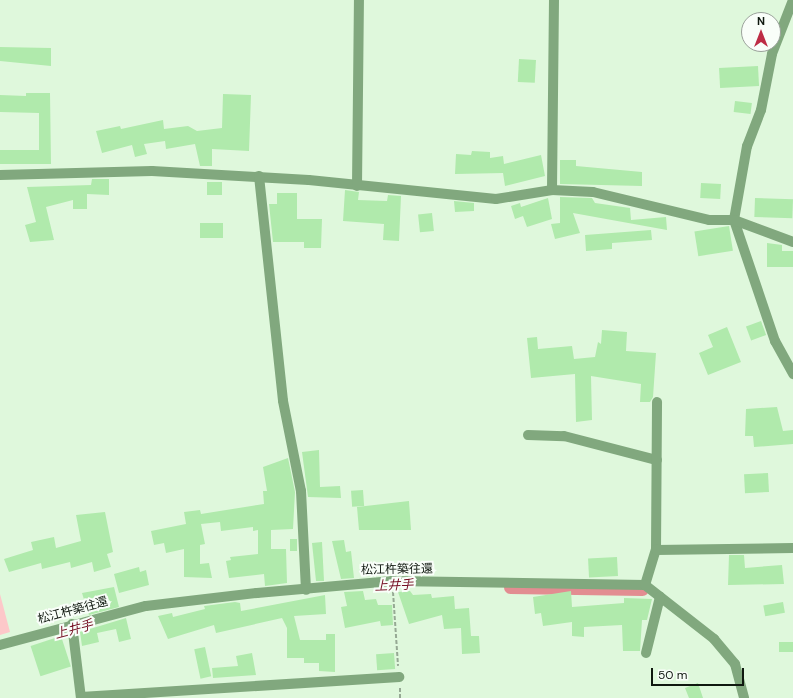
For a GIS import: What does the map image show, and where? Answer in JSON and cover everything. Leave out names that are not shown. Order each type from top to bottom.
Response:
[{"type":"street","points":[[357,186],[359,0]]},
{"type":"street","points":[[552,190],[554,0]]},
{"type":"street","points":[[793,0],[772,54],[762,110],[748,146],[734,220],[775,341],[793,374]]},
{"type":"street","points":[[0,175],[152,171],[259,176],[496,199],[552,190],[593,192],[709,220],[734,220],[793,242]]},
{"type":"street","points":[[259,176],[283,401],[301,491],[306,590]]},
{"type":"street","points":[[657,402],[656,550],[645,585],[714,639],[736,664],[744,698]]},
{"type":"street","points":[[528,435],[564,436],[657,460]]},
{"type":"street","points":[[656,550],[793,548]]},
{"type":"street","name":"松江杵築往還","points":[[0,645],[72,624],[146,606],[392,581],[645,585]]},
{"type":"street","points":[[646,653],[660,597]]},
{"type":"street","points":[[72,624],[81,698],[399,677]]},
{"type":"path","points":[[392,581],[400,698]]},
{"type":"shaded area","points":[[0,594],[10,632],[0,635]]},
{"type":"building","points":[[0,47],[51,48],[51,66],[0,61]]},
{"type":"building","points":[[519,59],[536,60],[535,83],[518,82]]},
{"type":"building","points":[[758,66],[759,86],[720,88],[719,68]]},
{"type":"building","points":[[26,93],[50,93],[51,164],[0,164],[0,150],[39,150],[39,113],[0,112],[0,95],[26,96]]},
{"type":"building","points":[[223,94],[251,95],[249,151],[212,149],[212,166],[200,166],[195,144],[166,149],[165,141],[144,144],[147,154],[135,157],[132,145],[102,153],[96,131],[120,126],[121,129],[163,120],[164,129],[188,126],[197,131],[222,128]]},
{"type":"building","points":[[735,101],[752,103],[751,114],[734,112]]},
{"type":"building","points":[[472,151],[490,152],[490,158],[503,156],[504,164],[541,155],[545,176],[505,186],[503,173],[455,174],[456,154],[471,155]]},
{"type":"building","points":[[560,160],[576,160],[576,166],[642,172],[642,186],[560,184]]},
{"type":"building","points":[[92,179],[109,179],[109,195],[87,194],[87,209],[73,209],[73,200],[46,207],[54,240],[30,242],[25,225],[36,222],[27,187],[91,185]]},
{"type":"building","points":[[207,182],[222,182],[222,195],[207,195]]},
{"type":"building","points":[[701,183],[721,184],[720,199],[700,198]]},
{"type":"building","points":[[345,190],[359,192],[358,200],[387,201],[388,195],[401,196],[399,241],[383,240],[384,224],[343,221]]},
{"type":"building","points":[[277,193],[297,193],[297,219],[322,219],[321,248],[304,248],[304,242],[273,242],[269,204],[277,204]]},
{"type":"building","points":[[560,197],[592,198],[595,203],[630,208],[631,220],[666,217],[667,230],[573,213],[580,233],[555,239],[551,224],[560,223]]},
{"type":"building","points":[[548,198],[552,219],[527,227],[523,216],[515,219],[511,206],[520,203],[521,207]]},
{"type":"building","points":[[755,198],[793,199],[792,218],[754,217]]},
{"type":"building","points":[[454,201],[474,203],[474,211],[455,212]]},
{"type":"building","points":[[432,213],[434,231],[420,232],[418,214]]},
{"type":"building","points":[[200,223],[223,223],[223,238],[200,238]]},
{"type":"building","points":[[729,226],[733,251],[698,256],[694,231]]},
{"type":"building","points":[[651,230],[652,240],[612,243],[612,249],[586,251],[585,235]]},
{"type":"building","points":[[767,243],[782,245],[782,251],[793,251],[793,267],[767,267]]},
{"type":"building","points":[[761,321],[766,335],[751,341],[746,326]]},
{"type":"building","points":[[727,327],[741,362],[708,375],[699,353],[713,347],[708,335]]},
{"type":"building","points":[[602,330],[627,332],[626,351],[656,353],[653,397],[650,402],[640,402],[641,384],[591,376],[592,420],[576,422],[575,374],[531,378],[527,338],[537,337],[538,349],[572,346],[574,359],[595,357],[598,342],[601,344]]},
{"type":"building","points":[[777,407],[783,431],[793,430],[793,444],[754,447],[753,436],[745,436],[746,409]]},
{"type":"building","points":[[319,450],[320,487],[340,486],[341,498],[308,497],[302,452]]},
{"type":"building","points":[[288,458],[295,492],[293,529],[271,530],[271,549],[286,549],[287,583],[265,586],[264,574],[229,578],[226,561],[231,560],[230,557],[258,554],[258,530],[253,531],[253,527],[221,531],[220,522],[201,524],[205,544],[200,545],[200,564],[209,563],[212,578],[184,577],[184,549],[166,553],[164,543],[154,545],[151,531],[186,524],[184,512],[200,510],[201,514],[264,504],[263,491],[267,491],[263,467]]},
{"type":"building","points":[[768,473],[769,492],[745,493],[744,474]]},
{"type":"building","points":[[363,490],[364,506],[352,507],[351,491]]},
{"type":"building","points":[[409,501],[411,530],[359,530],[357,507]]},
{"type":"building","points":[[105,512],[113,552],[107,554],[111,567],[94,572],[92,562],[71,568],[70,562],[42,569],[41,563],[9,572],[4,559],[33,550],[31,542],[54,537],[56,548],[81,541],[76,515]]},
{"type":"building","points":[[290,539],[297,539],[297,551],[290,551]]},
{"type":"building","points":[[344,540],[346,552],[351,551],[354,578],[341,579],[332,541]]},
{"type":"building","points":[[322,542],[324,581],[316,581],[312,543]]},
{"type":"building","points":[[729,555],[744,555],[745,568],[782,565],[784,584],[728,585]]},
{"type":"building","points":[[617,557],[618,576],[589,577],[588,559]]},
{"type":"building","points":[[139,567],[140,572],[146,570],[149,585],[119,593],[114,574]]},
{"type":"building","points":[[114,587],[119,607],[89,615],[82,593]]},
{"type":"building","points":[[363,591],[365,600],[376,599],[378,605],[392,605],[393,625],[381,626],[380,621],[345,628],[341,607],[347,606],[344,592]]},
{"type":"building","points":[[410,591],[413,595],[431,594],[432,598],[454,596],[455,609],[469,608],[471,636],[479,636],[480,653],[462,654],[461,628],[444,629],[442,615],[409,624],[398,592]]},
{"type":"building","points":[[571,591],[572,607],[624,603],[624,598],[652,599],[647,620],[642,620],[640,651],[623,651],[622,625],[584,627],[584,637],[572,636],[572,622],[543,626],[541,613],[535,614],[533,597]]},
{"type":"building","points":[[325,595],[326,614],[294,616],[300,640],[326,640],[326,634],[335,634],[335,672],[319,671],[319,663],[304,663],[304,658],[287,658],[287,628],[282,618],[216,633],[214,625],[168,639],[158,616],[172,613],[173,617],[205,609],[204,606],[235,602],[240,603],[241,611]]},
{"type":"building","points":[[783,602],[785,613],[765,616],[763,605]]},
{"type":"building","points":[[126,618],[131,639],[119,642],[116,629],[97,633],[99,642],[82,646],[80,632]]},
{"type":"building","points":[[61,636],[71,666],[40,676],[31,646]]},
{"type":"building","points":[[779,642],[793,642],[793,652],[779,652]]},
{"type":"building","points":[[205,647],[211,676],[200,679],[194,649]]},
{"type":"building","points":[[252,653],[256,675],[213,678],[212,668],[238,666],[236,656]]},
{"type":"building","points":[[394,653],[395,669],[377,670],[376,654]]},
{"type":"building","points":[[698,683],[703,698],[689,698],[685,688]]},
{"type":"waterway","name":"上井手","points":[[510,587],[642,589]]}]
